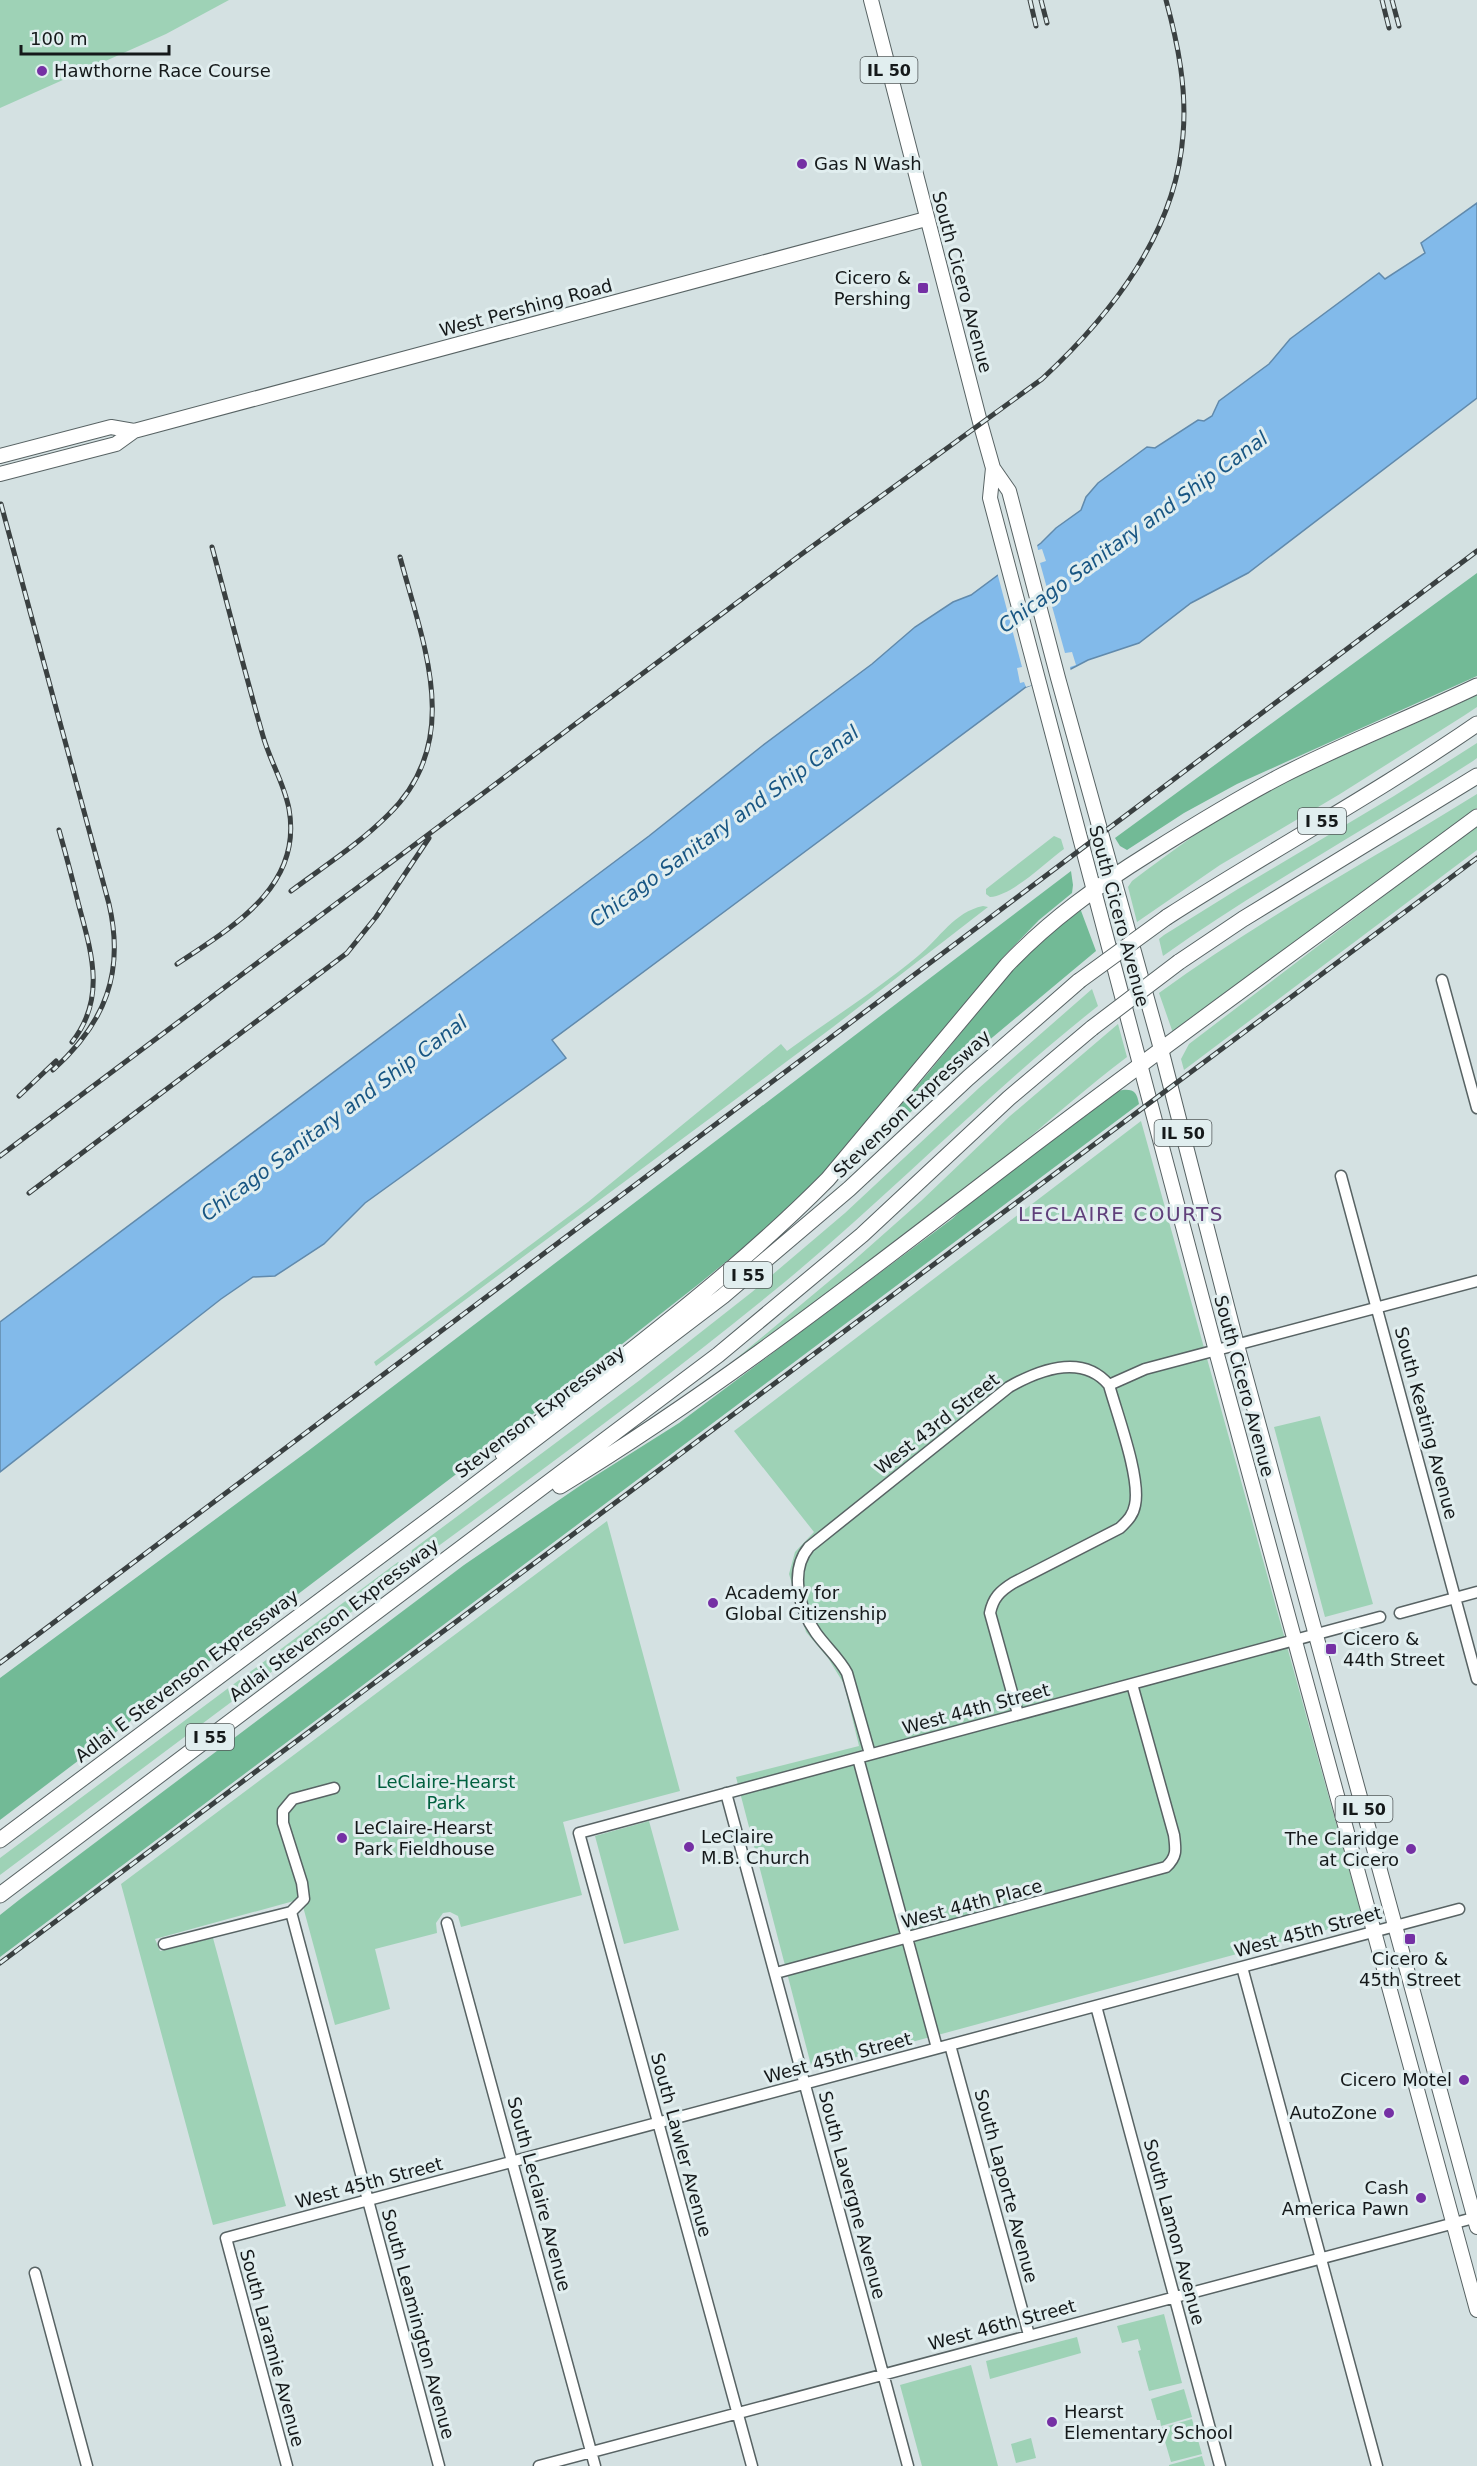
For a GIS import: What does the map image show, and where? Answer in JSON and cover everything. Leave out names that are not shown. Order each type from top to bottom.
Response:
[{"type":"highway","points":[[455,1500],[519,1438],[714,1285],[800,1208],[836,1171],[1034,936],[1094,888],[1232,802],[1285,774],[1477,686]]},
{"type":"highway","name":"Stevenson Expressway","points":[[397,1544],[656,1348],[793,1238],[983,1064],[1079,981],[1167,917],[1256,860],[1385,784],[1477,724]]},
{"type":"highway","name":"I 55","points":[[491,1528],[718,1355],[779,1305],[862,1235],[1047,1064],[1092,1028],[1179,962],[1243,919],[1477,776]]},
{"type":"highway","points":[[491,1528],[696,1399],[911,1240],[1161,1049],[1477,817]]},
{"type":"highway","name":"Adlai Stevenson Expressway","points":[[0,1895],[491,1528]]},
{"type":"highway","name":"Adlai E Stevenson Expressway","points":[[0,1840],[397,1544]]},
{"type":"main road","name":"South Cicero Avenue","points":[[871,0],[993,468],[1009,491],[1058,678],[1161,1049],[1237,1346],[1476,2218]]},
{"type":"main road","name":"West Pershing Road","points":[[0,474],[116,444],[134,431],[927,219]]},
{"type":"main road","name":"West Pershing Road","points":[[0,456],[111,427],[134,431]]},
{"type":"main road","name":"South Cicero Avenue","points":[[993,468],[990,498],[1038,684],[1216,1351],[1477,2310]]},
{"type":"street","points":[[1442,980],[1477,1108]]},
{"type":"street","name":"South Keating Avenue","points":[[1341,1176],[1477,1679]]},
{"type":"street","points":[[1018,1714],[990,1613],[993,1602],[1000,1591],[1012,1583],[1120,1528],[1131,1518],[1135,1504],[1134,1480],[1109,1385],[1145,1369],[1477,1281]]},
{"type":"street","name":"West 43rd Street","points":[[870,1754],[847,1673],[810,1623],[801,1599],[798,1586],[799,1564],[809,1547],[1009,1387],[1023,1379],[1068,1366],[1093,1372],[1109,1385]]},
{"type":"street","points":[[1400,1613],[1477,1592]]},
{"type":"street","name":"West 44th Street","points":[[579,1833],[1380,1617]]},
{"type":"street","name":"West 44th Place","points":[[776,1973],[1166,1868],[1174,1860],[1176,1850],[1174,1835],[1132,1684]]},
{"type":"street","points":[[858,1758],[937,2048]]},
{"type":"street","points":[[164,1944],[291,1912],[304,1899],[302,1883],[283,1823],[283,1811],[293,1799],[334,1788]]},
{"type":"street","name":"South Lavergne Avenue","points":[[726,1793],[908,2466]]},
{"type":"street","name":"South Lawler Avenue","points":[[579,1833],[752,2466]]},
{"type":"street","name":"West 45th Street","points":[[226,2238],[1459,1909]]},
{"type":"street","name":"South Leamington Avenue","points":[[291,1912],[439,2466]]},
{"type":"street","name":"South Leclaire Avenue","points":[[448,1927],[514,2162],[595,2466]]},
{"type":"street","points":[[1242,1967],[1377,2466]]},
{"type":"street","name":"South Lamon Avenue","points":[[1096,2006],[1221,2466]]},
{"type":"street","name":"South Laporte Avenue","points":[[951,2045],[1029,2335]]},
{"type":"street","name":"West 46th Street","points":[[538,2466],[1453,2222],[1476,2218]]},
{"type":"street","name":"South Laramie Avenue","points":[[226,2238],[287,2466]]},
{"type":"street","points":[[35,2273],[87,2466]]},
{"type":"green space","name":"Hawthorne Race Course","points":[[0,0],[229,0],[166,34],[0,108]]},
{"type":"green space","points":[[1477,573],[1477,676],[1237,784],[1184,813],[1127,850],[1120,846],[1115,838]]},
{"type":"green space","points":[[1477,695],[1477,707],[1340,794],[1220,865],[1137,922],[1128,887],[1132,881],[1206,827],[1237,808],[1336,758]]},
{"type":"green space","points":[[1477,743],[1477,758],[1473,761],[1239,905],[1163,956],[1159,939],[1164,935]]},
{"type":"green space","points":[[1477,794],[1477,808],[1173,1033],[1159,993],[1236,940]]},
{"type":"green space","points":[[1477,825],[1477,850],[1184,1070],[1181,1059],[1189,1044]]},
{"type":"green space","points":[[1054,836],[1061,839],[1064,849],[1008,891],[990,897],[986,894],[986,889]]},
{"type":"green space","points":[[1071,871],[1072,893],[1039,920],[1006,954],[826,1172],[787,1212],[459,1472],[0,1820],[0,1678],[308,1451]]},
{"type":"green space","points":[[983,906],[988,907],[833,1027],[376,1366],[374,1362],[588,1202],[781,1044],[787,1051],[902,969],[955,920]]},
{"type":"green space","points":[[1080,908],[1096,951],[981,1047],[834,1183],[1022,958]]},
{"type":"green space","points":[[1092,989],[1098,1006],[1018,1073],[865,1213],[786,1281],[651,1388],[422,1558],[417,1560],[411,1556],[412,1550],[640,1380],[752,1292],[845,1213],[979,1088]]},
{"type":"green space","points":[[1118,1024],[1127,1057],[910,1235],[719,1373],[851,1263],[921,1201],[1010,1116]]},
{"type":"green space","points":[[1117,1091],[1134,1092],[1139,1104],[0,1957],[0,1915],[19,1900],[464,1565],[584,1483],[679,1423],[952,1219],[976,1197]]},
{"type":"green space","points":[[1141,1121],[1363,1920],[812,2069],[736,1777],[859,1746],[844,1684],[828,1658],[806,1632],[789,1574],[795,1552],[814,1532],[734,1431]]},
{"type":"green space","points":[[1320,1416],[1373,1604],[1325,1617],[1274,1427]]},
{"type":"green space","name":"LeClaire-Hearst Park","points":[[607,1521],[680,1791],[563,1822],[582,1895],[461,1927],[458,1916],[450,1912],[443,1913],[436,1923],[437,1933],[375,1949],[390,2009],[335,2025],[301,1899],[155,1939],[160,1951],[213,1938],[286,2206],[213,2225],[121,1884]]},
{"type":"green space","points":[[398,1562],[405,1567],[405,1572],[0,1875],[0,1858]]},
{"type":"green space","points":[[649,1821],[679,1930],[624,1944],[595,1836]]},
{"type":"green space","points":[[1164,2314],[1182,2383],[1149,2391],[1138,2351],[1141,2350],[1138,2339],[1122,2343],[1117,2326]]},
{"type":"green space","points":[[1077,2337],[1081,2353],[990,2379],[986,2361]]},
{"type":"green space","points":[[971,2365],[998,2466],[922,2466],[900,2385]]},
{"type":"green space","points":[[1184,2389],[1192,2417],[1161,2426],[1151,2399]]},
{"type":"green space","points":[[1192,2419],[1202,2454],[1171,2462],[1161,2428]]},
{"type":"green space","points":[[1031,2438],[1036,2458],[1016,2463],[1011,2444]]},
{"type":"green space","points":[[1202,2456],[1205,2466],[1169,2466],[1169,2465]]},
{"type":"water","name":"Chicago Sanitary and Ship Canal","points":[[1477,203],[1477,398],[1248,573],[1191,603],[1139,643],[1088,660],[1026,687],[552,1040],[566,1058],[365,1203],[324,1244],[275,1276],[253,1277],[221,1299],[0,1472],[0,1322],[649,836],[762,746],[872,664],[915,627],[953,602],[971,595],[1041,543],[1056,528],[1081,510],[1086,497],[1098,483],[1147,447],[1155,448],[1198,420],[1204,421],[1212,416],[1219,401],[1269,364],[1290,339],[1379,273],[1385,279],[1425,253],[1421,243]]},
{"type":"pier","points":[[1037,544],[1038,550],[1042,549],[1046,561],[1040,563],[1065,653],[1072,652],[1076,665],[1070,667],[1071,672],[1068,674],[1026,687],[1024,682],[1020,683],[1017,668],[1022,667],[997,572]]},
{"type":"railway","points":[[1030,0],[1036,26]]},
{"type":"railway","points":[[1041,0],[1047,23]]},
{"type":"railway","points":[[0,1156],[799,556],[1042,379],[1068,354],[1115,300],[1136,270],[1154,238],[1168,205],[1178,171],[1184,118],[1183,84],[1178,50],[1166,0]]},
{"type":"railway","points":[[1382,0],[1389,28]]},
{"type":"railway","points":[[1392,0],[1399,26]]},
{"type":"railway","points":[[1,504],[109,904],[113,929],[114,952],[107,995],[86,1034],[53,1070]]},
{"type":"railway","points":[[177,964],[220,935],[259,902],[274,883],[285,861],[290,837],[287,799],[263,736],[212,547]]},
{"type":"railway","points":[[0,1663],[1477,551]]},
{"type":"railway","points":[[291,891],[377,826],[412,786],[426,756],[432,724],[432,691],[427,657],[400,557]]},
{"type":"railway","points":[[59,830],[88,941],[93,976],[93,993],[89,1009],[83,1026],[72,1042]]},
{"type":"railway","points":[[29,1193],[347,953],[376,917],[429,838]]},
{"type":"railway","points":[[0,1963],[1477,858]]},
{"type":"railway","points":[[19,1096],[56,1061]]},
{"type":"place","name":"Hawthorne Race Course","points":[[42,71]]},
{"type":"place","name":"Gas N Wash","points":[[802,164]]},
{"type":"place","name":"Cicero & Pershing","points":[[923,288]]},
{"type":"place","name":"Academy for Global Citizenship","points":[[713,1603]]},
{"type":"place","name":"Cicero & 44th Street","points":[[1331,1649]]},
{"type":"place","name":"LeClaire-Hearst Park Fieldhouse","points":[[342,1838]]},
{"type":"place","name":"LeClaire M.B. Church","points":[[689,1847]]},
{"type":"place","name":"The Claridge at Cicero","points":[[1411,1849]]},
{"type":"place","name":"Cicero & 45th Street","points":[[1410,1939]]},
{"type":"place","name":"Cicero Motel","points":[[1464,2080]]},
{"type":"place","name":"AutoZone","points":[[1389,2113]]},
{"type":"place","name":"Cash America Pawn","points":[[1421,2198]]},
{"type":"place","name":"Hearst Elementary School","points":[[1052,2422]]},
{"type":"district","name":"LECLAIRE COURTS","points":[[1121,1214]]}]
